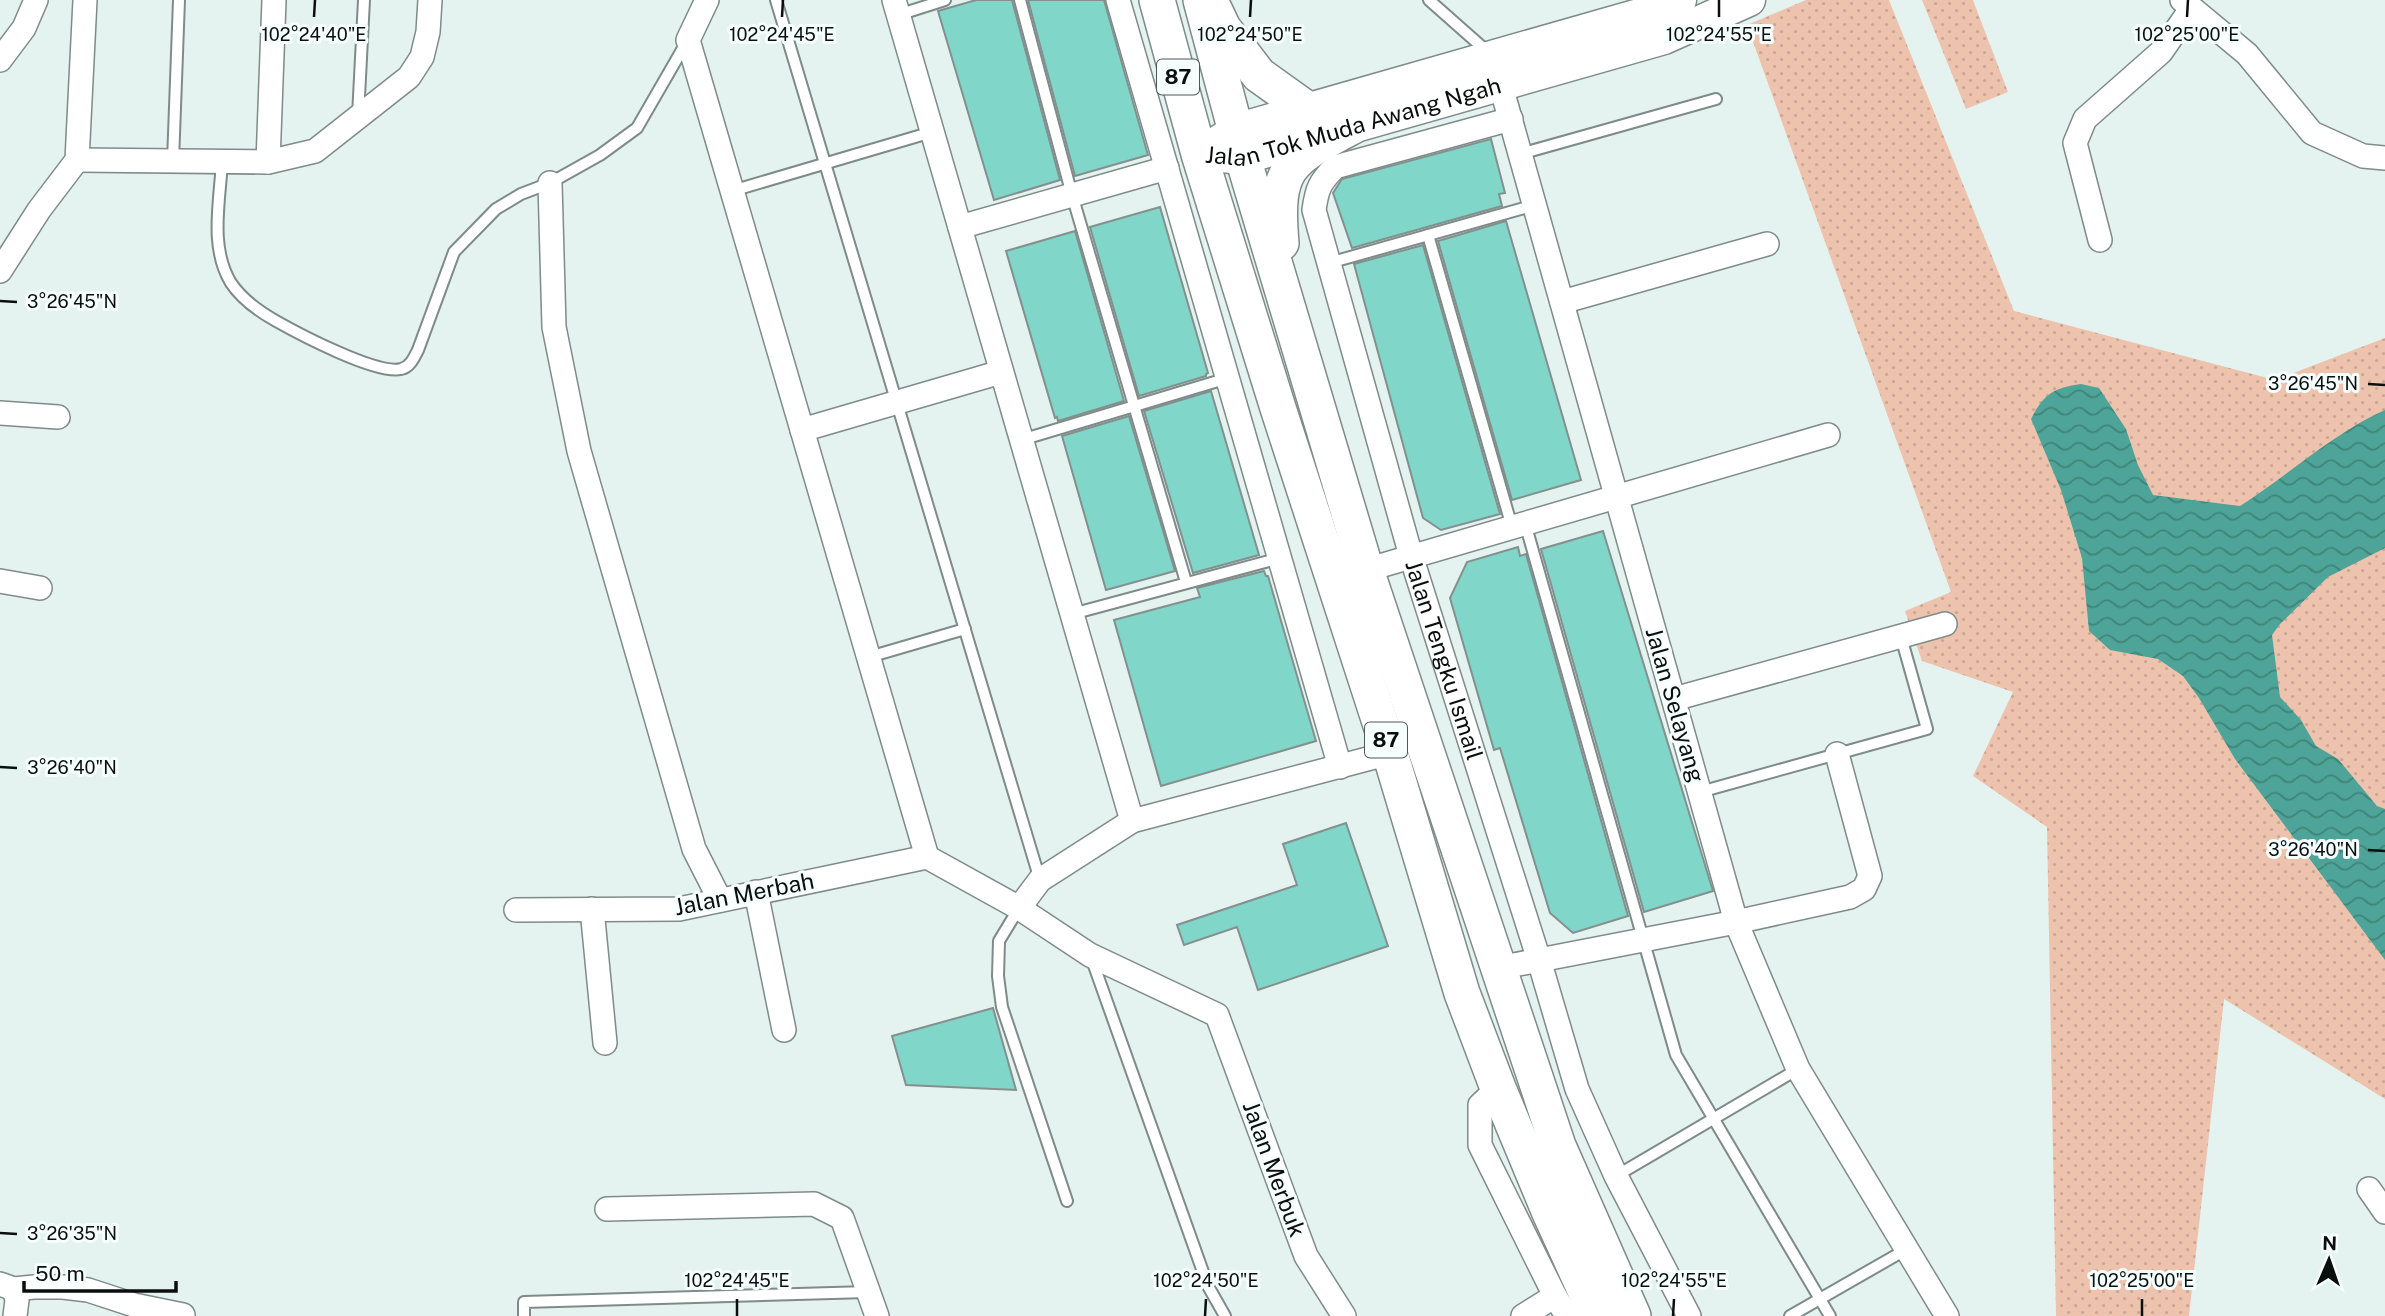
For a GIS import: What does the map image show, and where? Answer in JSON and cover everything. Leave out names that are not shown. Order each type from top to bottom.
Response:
[{"type":"main road","name":"87","points":[[1157,0],[1199,155],[1390,753],[1462,993],[1550,1213],[1597,1316]]},
{"type":"main road","name":"Jalan Tengku Ismail","points":[[1201,0],[1287,307],[1366,570],[1558,1146],[1633,1316]]},
{"type":"main road","name":"Jalan Tok Muda Awang Ngah","points":[[1199,155],[1240,144],[1353,126],[1680,0]]},
{"type":"main road","name":"Jalan Tok Muda Awang Ngah","points":[[1240,144],[1308,110],[1664,38],[1749,0]]},
{"type":"main road","points":[[1222,9],[1259,75],[1308,110]]},
{"type":"main road","points":[[1287,307],[1278,208],[1288,169],[1303,153],[1353,126]]},
{"type":"main road","points":[[1278,408],[1314,396]]},
{"type":"street","points":[[0,60],[24,28],[36,0]]},
{"type":"street","points":[[0,271],[38,210],[77,160],[85,0]]},
{"type":"street","points":[[268,162],[274,0]]},
{"type":"street","points":[[77,160],[268,162],[315,151],[409,77],[422,57],[428,32],[430,0]]},
{"type":"street","points":[[706,0],[688,40],[927,857],[1019,908],[1090,955]]},
{"type":"street","points":[[1118,0],[1340,767]]},
{"type":"street","points":[[2100,240],[2076,143],[2080,131],[2085,119],[2161,52],[2186,5],[2247,54],[2312,133],[2363,156],[2385,158]]},
{"type":"street","points":[[896,7],[1132,821]]},
{"type":"street","name":"Jalan Selayang","points":[[1497,71],[1736,922],[1798,1069],[1947,1316]]},
{"type":"street","name":"Jalan Tengku Ismail","points":[[1511,119],[1335,167],[1321,181],[1314,210],[1411,556],[1577,1089],[1616,1176],[1689,1316]]},
{"type":"street","points":[[960,227],[1167,168]]},
{"type":"street","points":[[550,183],[554,327],[579,450],[695,849],[720,900]]},
{"type":"street","points":[[1562,302],[1767,244]]},
{"type":"street","points":[[802,430],[1001,372]]},
{"type":"street","points":[[0,413],[58,417]]},
{"type":"street","points":[[1366,570],[1828,435]]},
{"type":"street","points":[[0,581],[40,588]]},
{"type":"street","points":[[1674,699],[1945,624]]},
{"type":"street","points":[[1019,908],[1040,880],[1132,821],[1390,753]]},
{"type":"street","points":[[1499,968],[1736,922],[1850,897],[1864,889],[1870,876],[1837,754]]},
{"type":"street","name":"Jalan Merbah","points":[[516,910],[679,909],[927,857]]},
{"type":"street","points":[[756,892],[784,1030]]},
{"type":"street","points":[[592,909],[605,1043]]},
{"type":"street","name":"Jalan Merbuk","points":[[1090,955],[1217,1015],[1306,1256],[1344,1316]]},
{"type":"street","points":[[1498,1088],[1479,1105],[1480,1144],[1567,1316]]},
{"type":"street","points":[[2369,1189],[2385,1212]]},
{"type":"street","points":[[607,1209],[814,1204],[842,1218],[877,1316]]},
{"type":"street","points":[[7,1287],[88,1290],[134,1305],[183,1315]]},
{"type":"street","points":[[7,1287],[17,1300],[15,1316]]},
{"type":"street","points":[[1523,1316],[1555,1296]]},
{"type":"lane","points":[[173,161],[179,0]]},
{"type":"lane","points":[[358,119],[364,0]]},
{"type":"lane","points":[[776,0],[1040,880]]},
{"type":"lane","points":[[896,7],[945,0]]},
{"type":"lane","points":[[1020,0],[1072,195],[1186,582]]},
{"type":"lane","points":[[1429,0],[1497,71]]},
{"type":"lane","points":[[222,161],[218,232],[220,258],[232,284],[250,303],[275,321],[372,366],[400,369],[412,362],[418,350],[454,252],[496,209],[600,155],[637,128],[688,40]]},
{"type":"lane","points":[[1520,154],[1716,99]]},
{"type":"lane","points":[[732,191],[932,132]]},
{"type":"lane","points":[[1329,263],[1535,205]]},
{"type":"lane","points":[[1428,235],[1596,769],[1676,1055],[1830,1316]]},
{"type":"lane","points":[[1021,440],[1228,378]]},
{"type":"lane","points":[[1072,614],[1280,558]]},
{"type":"lane","points":[[869,657],[965,629]]},
{"type":"lane","points":[[1700,792],[1927,729],[1901,637]]},
{"type":"lane","points":[[1019,908],[999,941],[998,976],[1002,1007],[1067,1201]]},
{"type":"lane","points":[[1090,955],[1208,1286],[1225,1316]]},
{"type":"lane","points":[[1616,1176],[1798,1069]]},
{"type":"lane","points":[[1790,1316],[1907,1249]]},
{"type":"lane","points":[[524,1316],[524,1302],[869,1292]]},
{"type":"shaded area","points":[[1806,0],[1889,0],[2014,311],[2275,380],[2385,338],[2385,1099],[2224,999],[2189,1316],[2056,1316],[2047,827],[1973,776],[2013,692],[1922,661],[1905,611],[1951,592],[1747,25]]},
{"type":"shaded area","points":[[1922,0],[1973,0],[2008,92],[1966,109]]},
{"type":"water","points":[[2081,384],[2099,388],[2126,429],[2138,465],[2153,495],[2240,506],[2348,430],[2385,410],[2385,548],[2328,577],[2272,635],[2280,697],[2301,720],[2316,746],[2338,759],[2377,806],[2385,809],[2385,960],[2235,759],[2183,676],[2158,659],[2110,650],[2089,631],[2082,558],[2061,490],[2031,419],[2050,394]]},
{"type":"building","points":[[976,0],[1012,0],[1060,180],[994,200],[938,11]]},
{"type":"building","points":[[1028,0],[1104,0],[1148,155],[1075,176]]},
{"type":"building","points":[[1491,139],[1505,193],[1499,194],[1502,206],[1352,248],[1333,193],[1342,179]]},
{"type":"building","points":[[1160,207],[1208,373],[1206,376],[1139,396],[1090,227]]},
{"type":"building","points":[[1506,221],[1581,480],[1512,500],[1438,241]]},
{"type":"building","points":[[1075,231],[1124,401],[1058,421],[1006,251]]},
{"type":"building","points":[[1423,245],[1500,514],[1441,530],[1423,518],[1354,264]]},
{"type":"building","points":[[1211,391],[1259,555],[1193,573],[1144,411]]},
{"type":"building","points":[[1129,416],[1175,571],[1106,590],[1062,436]]},
{"type":"building","points":[[1603,531],[1713,891],[1644,912],[1541,549]]},
{"type":"building","points":[[1518,547],[1520,556],[1526,554],[1628,916],[1573,933],[1550,913],[1500,748],[1494,750],[1450,598],[1467,562]]},
{"type":"building","points":[[1264,571],[1268,576],[1316,741],[1161,786],[1114,620],[1200,597],[1197,588]]},
{"type":"building","points":[[1346,823],[1388,946],[1258,990],[1237,927],[1184,945],[1177,925],[1297,885],[1283,844]]},
{"type":"building","points":[[993,1008],[1016,1090],[906,1085],[892,1036]]}]
